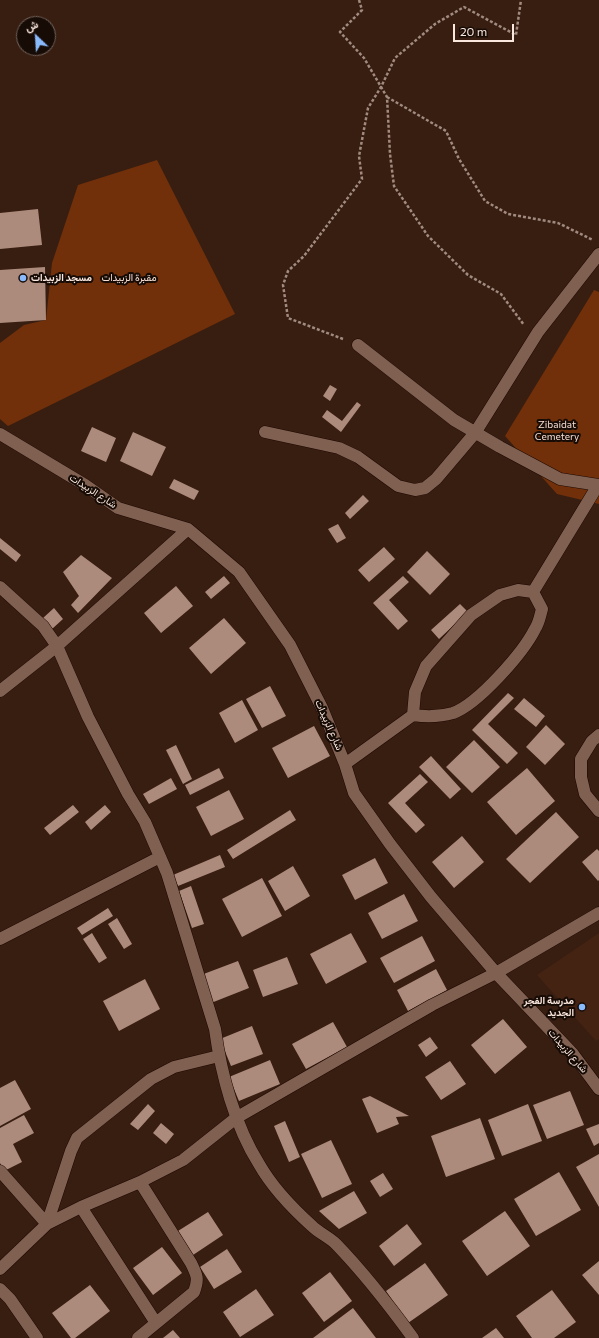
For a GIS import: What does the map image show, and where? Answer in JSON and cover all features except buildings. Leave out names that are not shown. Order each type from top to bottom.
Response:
[{"type":"street","points":[[265,432],[339,448],[358,457],[398,486],[415,490],[425,488],[436,479],[475,432],[534,338],[599,254]]},
{"type":"street","points":[[358,345],[454,420],[560,479],[599,485],[533,592]]},
{"type":"street","name":"شارع الزبيدات","points":[[0,434],[85,485],[118,508],[188,529],[239,572],[290,645],[322,708],[345,764],[354,792],[390,844],[431,897],[496,973],[573,1054],[599,1089]]},
{"type":"street","points":[[0,691],[57,646],[188,529]]},
{"type":"street","points":[[0,587],[44,626],[57,646],[88,717],[144,822],[160,857],[167,873],[215,1029],[219,1056],[236,1118],[258,1164],[276,1187],[312,1227],[334,1242],[390,1307],[413,1338]]},
{"type":"street","points":[[413,715],[415,692],[426,666],[471,615],[500,595],[518,590],[533,592]]},
{"type":"street","points":[[345,764],[413,715],[431,717],[453,713],[469,704],[491,686],[536,629],[542,609],[533,592]]},
{"type":"street","points":[[599,735],[592,741],[580,759],[581,777],[585,794],[599,811]]},
{"type":"street","points":[[0,939],[160,857]]},
{"type":"street","points":[[0,1269],[47,1224],[81,1207],[140,1182],[182,1160],[236,1118],[432,1005],[496,973],[599,913]]},
{"type":"street","points":[[47,1224],[70,1151],[77,1138],[151,1079],[174,1068],[219,1056]]},
{"type":"street","points":[[0,1171],[47,1224]]},
{"type":"street","points":[[138,1338],[194,1292],[197,1284],[197,1275],[191,1263],[140,1182]]},
{"type":"street","points":[[81,1207],[156,1322]]},
{"type":"street","points":[[0,1289],[10,1299],[37,1338]]},
{"type":"path","points":[[359,0],[362,10],[340,32],[364,58],[388,97],[446,131],[459,159],[485,201],[508,214],[558,223],[599,243]]},
{"type":"path","points":[[358,345],[288,318],[283,285],[288,271],[304,256],[362,179],[359,156],[368,108],[381,87],[395,58],[435,24],[464,7],[516,35],[521,0]]},
{"type":"path","points":[[388,97],[390,154],[394,186],[428,236],[468,275],[501,294],[534,338]]},
{"type":"shaded area","name":"مدرسة الفجر الجديد","points":[[599,933],[599,1039],[596,1041],[537,975]]},
{"type":"green space","name":"مقبرة الزبيدات","points":[[157,160],[235,314],[8,426],[0,419],[0,343],[24,325],[46,320],[52,263],[78,185]]},
{"type":"green space","name":"Zibaidat Cemetery","points":[[594,290],[599,292],[599,504],[557,494],[505,436]]},
{"type":"place","name":"مسجد الزبيدات","points":[[23,278]]},
{"type":"place","name":"مدرسة الفجر الجديد","points":[[582,1007]]}]
